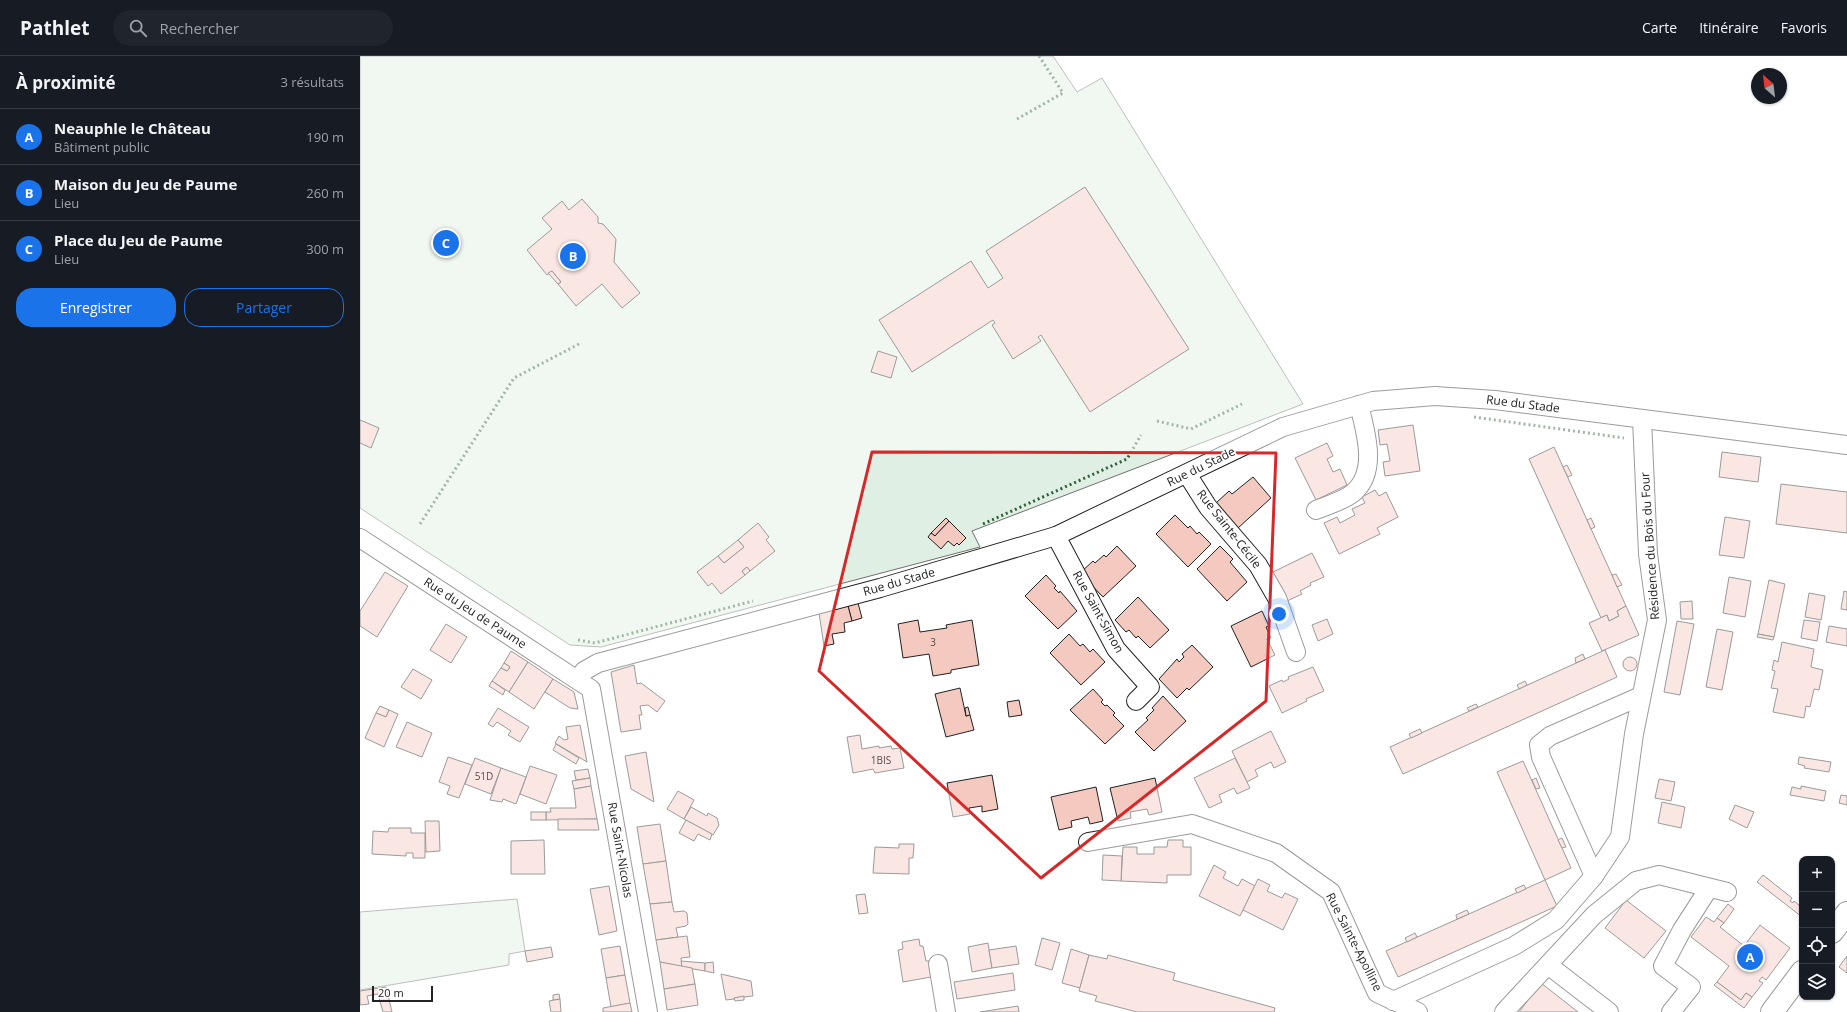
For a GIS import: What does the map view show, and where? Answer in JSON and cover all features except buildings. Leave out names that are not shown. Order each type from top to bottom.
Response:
[{"type":"main road","points":[[1835,928],[1847,913]]},
{"type":"main road","points":[[1772,1012],[1799,976]]},
{"type":"street","name":"Rue du Stade","points":[[585,684],[584,671],[598,663],[880,588],[1056,536],[1284,427],[1373,401],[1435,396],[1495,400],[1847,445]]},
{"type":"street","points":[[1316,510],[1352,494],[1362,483],[1369,462],[1366,434],[1360,405]]},
{"type":"street","name":"Résidence du Bois du Four","points":[[1394,1001],[1514,946],[1556,920],[1580,895],[1620,837],[1634,734],[1657,620],[1648,554],[1642,419]]},
{"type":"street","name":"Rue Sainte-Cécile","points":[[1187,474],[1208,507],[1258,565],[1277,598],[1296,652]]},
{"type":"street","name":"Rue Saint-Simon","points":[[1056,536],[1116,649],[1150,687],[1136,701]]},
{"type":"street","name":"Rue du Jeu de Paume","points":[[360,538],[585,684]]},
{"type":"street","name":"Rue Saint-Nicolas","points":[[585,684],[648,1012]]},
{"type":"street","points":[[1594,876],[1541,757],[1538,745],[1550,736],[1641,696]]},
{"type":"street","name":"Rue Sainte-Apolline","points":[[1088,842],[1192,824],[1276,853],[1331,892],[1377,993],[1418,1012]]},
{"type":"street","points":[[1504,1012],[1594,914],[1636,881],[1659,875],[1727,892]]},
{"type":"street","points":[[1671,1012],[1691,987],[1663,966],[1682,930],[1709,888]]},
{"type":"street","points":[[938,964],[946,1012]]},
{"type":"street","points":[[1548,965],[1609,1012]]},
{"type":"highlighted area","points":[[872,452],[1276,453],[1266,701],[1041,878],[819,671]]},
{"type":"green space","points":[[360,56],[1053,56],[1077,92],[1102,78],[1303,404],[972,531],[980,547],[601,647],[570,645],[360,508]]},
{"type":"green space","points":[[517,899],[525,951],[509,954],[509,965],[360,990],[360,912]]},
{"type":"hedge","points":[[1017,119],[1063,93],[1039,56]]},
{"type":"hedge","points":[[420,524],[514,378],[581,343]]},
{"type":"hedge","points":[[1157,421],[1191,429],[1242,404]]},
{"type":"hedge","points":[[1474,417],[1624,438]]},
{"type":"hedge","points":[[983,524],[1127,459],[1141,435]]},
{"type":"hedge","points":[[578,640],[595,643],[753,601]]},
{"type":"place","name":"Place du Jeu de Paume","points":[[446,243]]},
{"type":"place","name":"Maison du Jeu de Paume","points":[[573,256]]},
{"type":"place","name":"Neauphle le Château","points":[[1750,957]]}]
